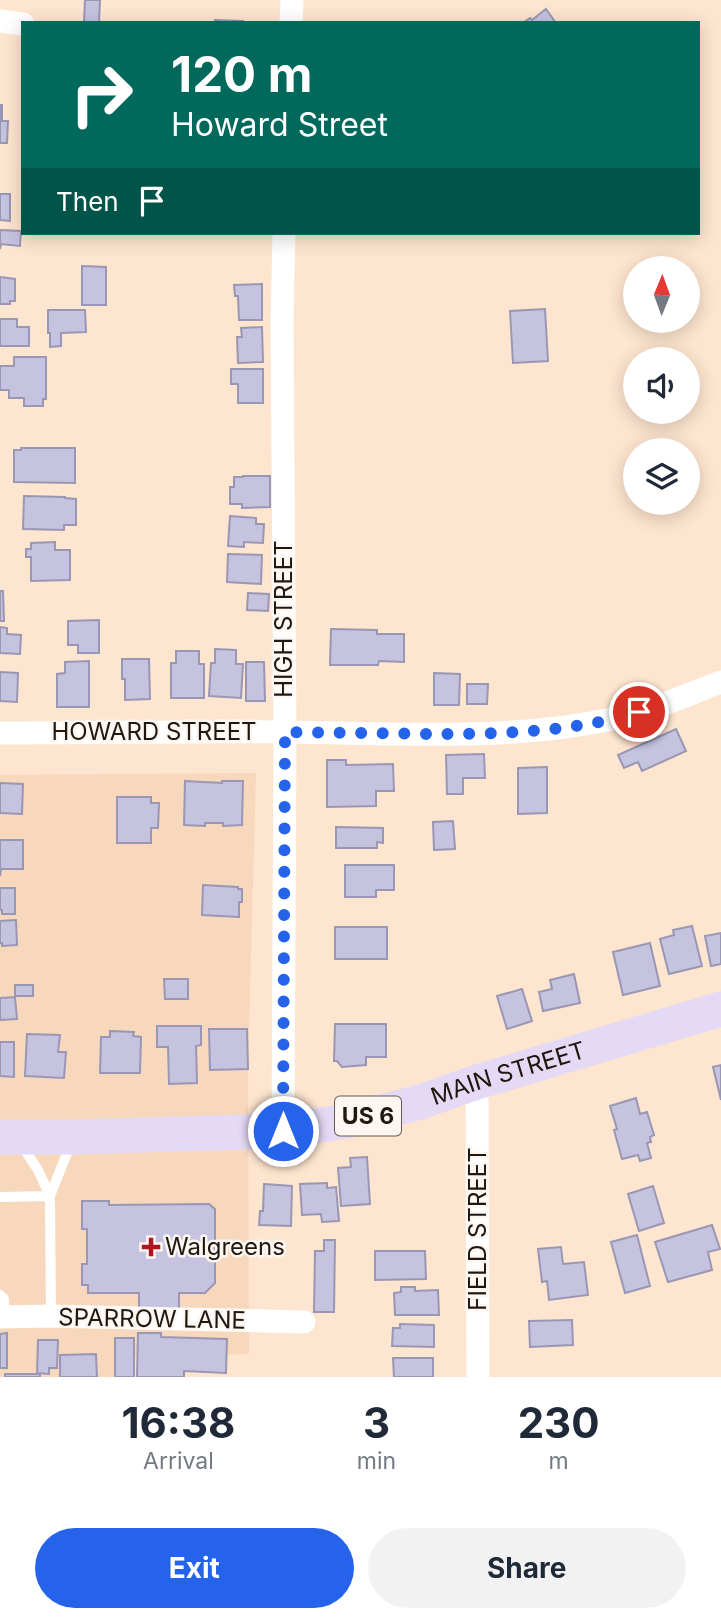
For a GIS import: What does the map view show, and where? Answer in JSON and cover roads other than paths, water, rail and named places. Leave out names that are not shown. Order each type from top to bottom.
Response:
[{"type":"main road","name":"MAIN STREET","points":[[8,1137],[283,1131],[347,1121],[721,1009]]},
{"type":"street","points":[[291,21],[292,0]]},
{"type":"street","points":[[0,21],[21,24]]},
{"type":"street","name":"HIGH STREET","points":[[283,1131],[284,235]]},
{"type":"street","name":"HOWARD STREET","points":[[0,733],[484,734],[562,728],[625,717],[721,682]]},
{"type":"street","name":"FIELD STREET","points":[[477,1082],[478,1377]]},
{"type":"street","name":"SPARROW LANE","points":[[1,1309],[51,1316],[303,1322]]},
{"type":"lane","points":[[8,1137],[38,1170],[50,1196]]},
{"type":"lane","points":[[51,1316],[50,1196],[73,1137]]},
{"type":"lane","points":[[0,1197],[50,1196]]},
{"type":"place","name":"Walgreens","points":[[151,1247]]}]
